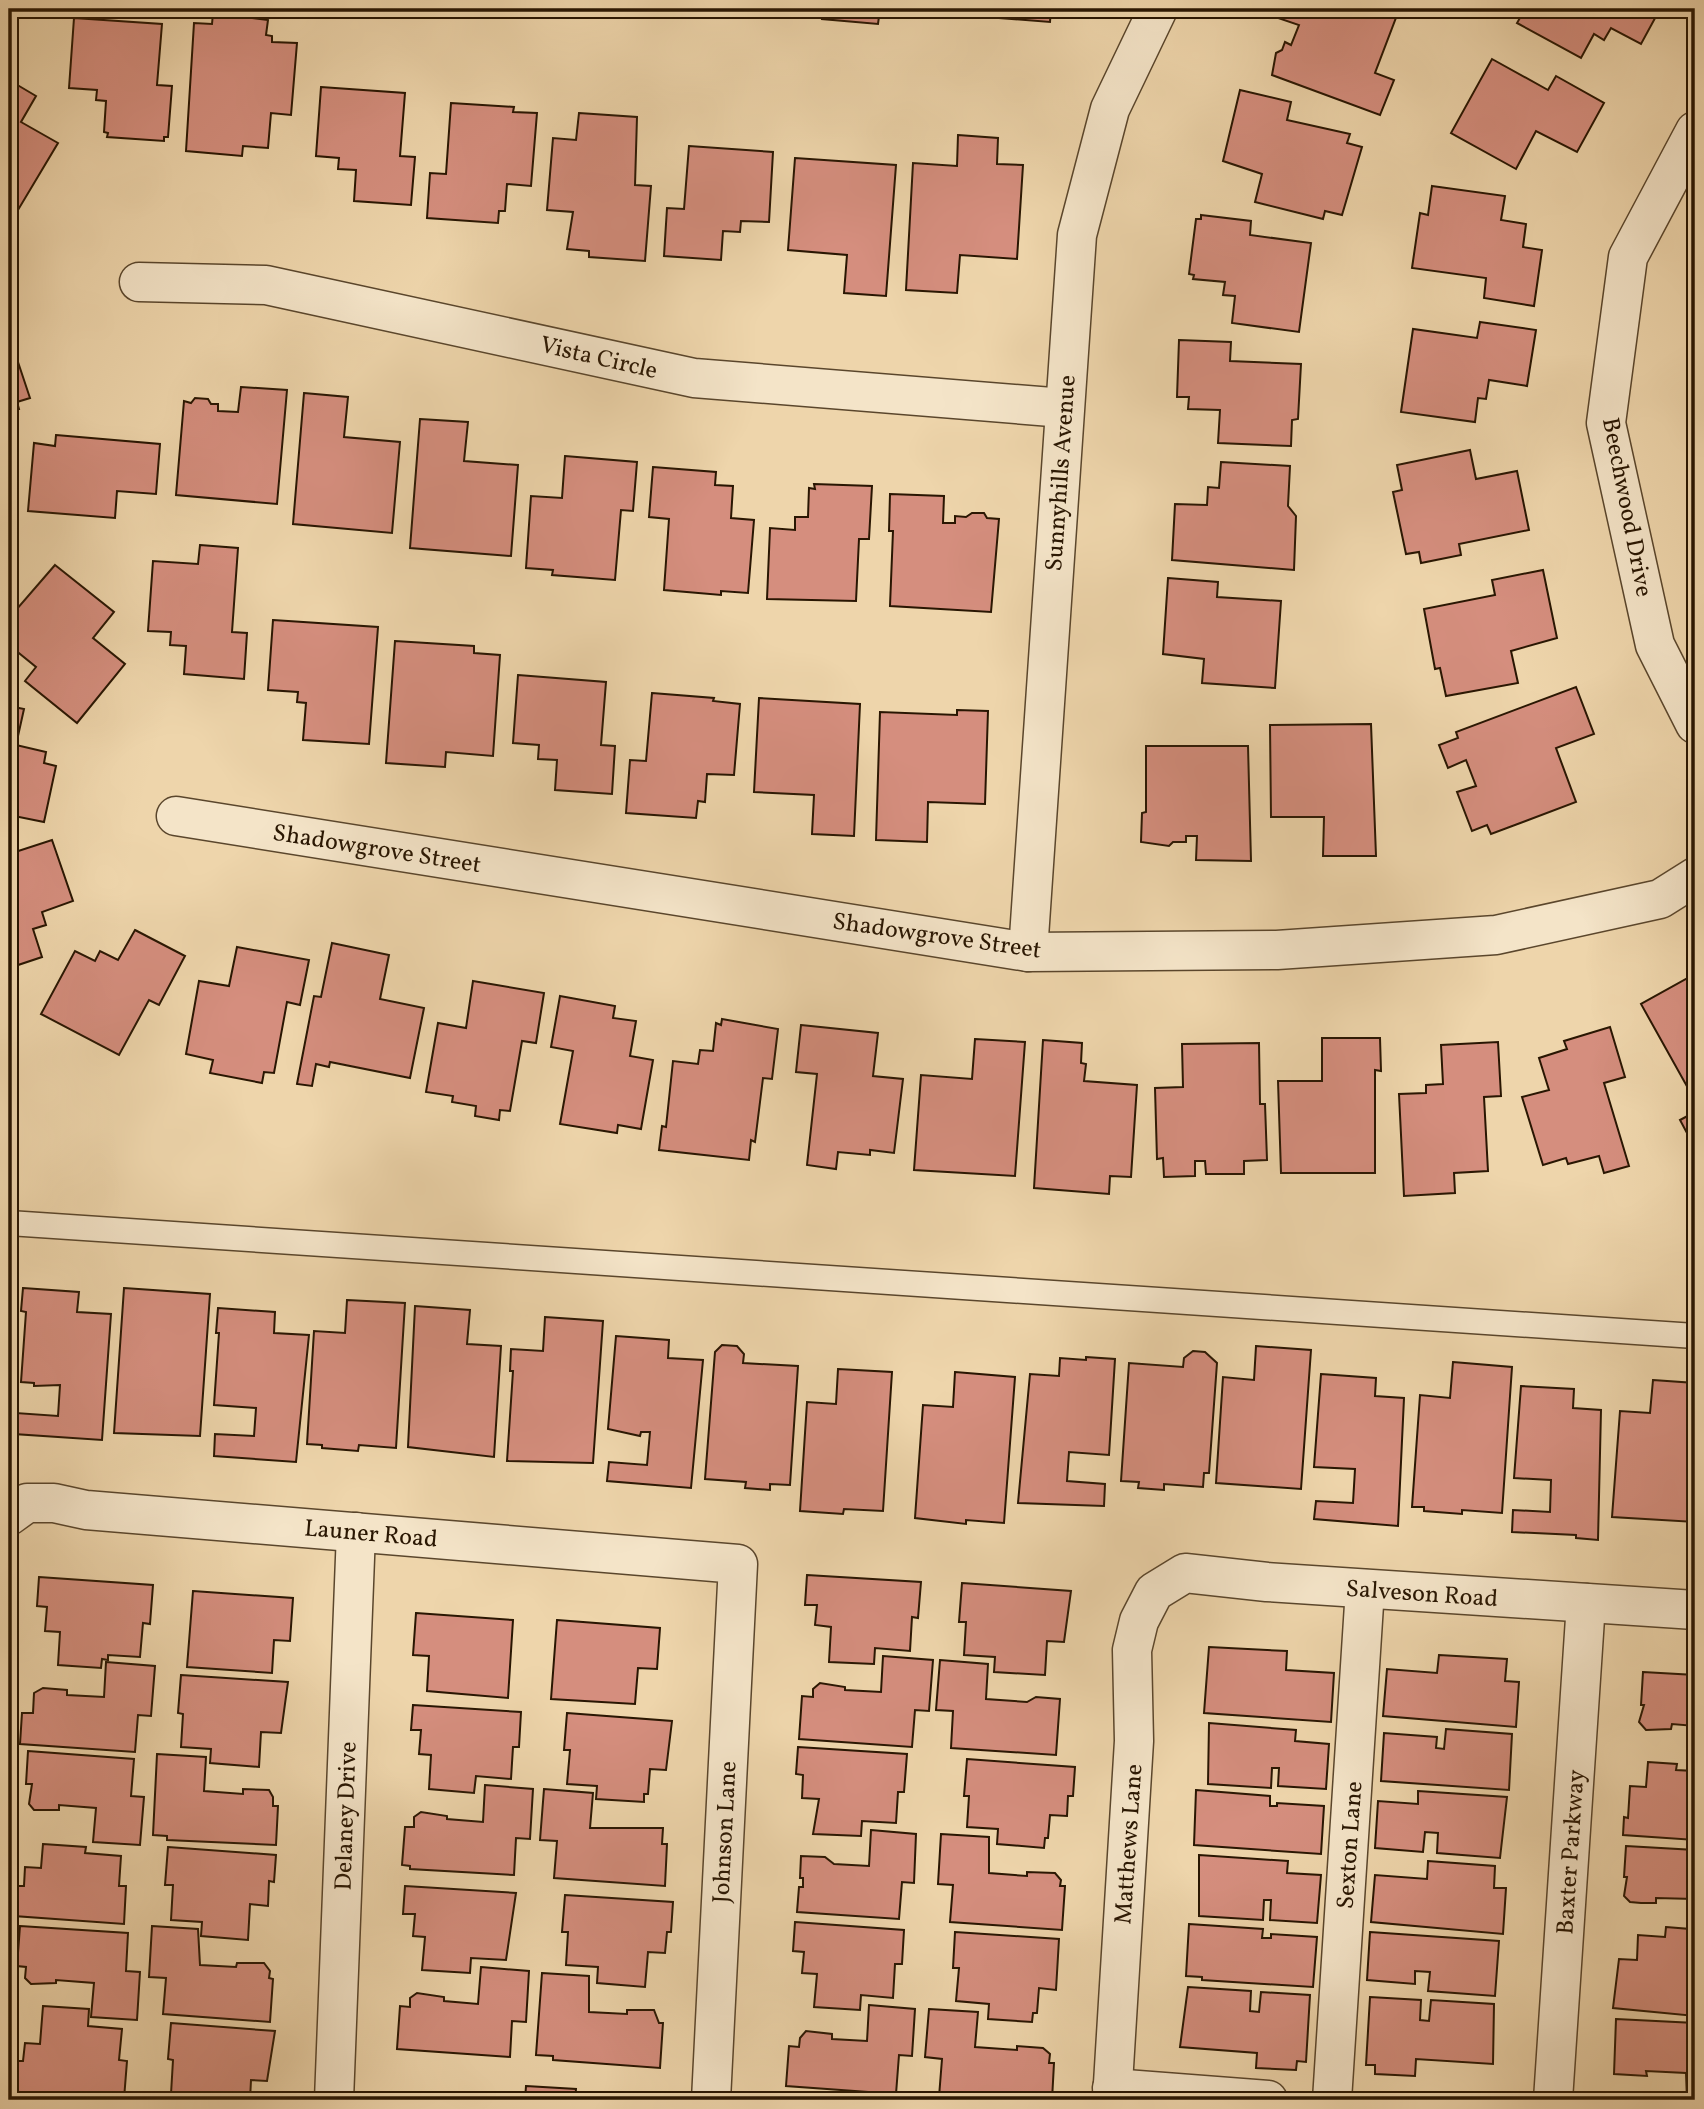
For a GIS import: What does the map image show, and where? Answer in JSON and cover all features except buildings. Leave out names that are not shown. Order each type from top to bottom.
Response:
[{"type":"street","name":"Sunnyhills Avenue","points":[[1028,952],[1077,235],[1110,109],[1158,9]]},
{"type":"street","name":"Beechwood Drive","points":[[1695,131],[1628,257],[1606,423],[1655,645],[1695,724]]},
{"type":"street","name":"Vista Circle","points":[[139,282],[266,285],[694,378],[1064,408]]},
{"type":"street","name":"Shadowgrove Street","points":[[176,816],[1028,952],[1277,950],[1496,935],[1660,899],[1695,877]]},
{"type":"street","name":"Launer Road","points":[[9,1516],[27,1503],[54,1503],[86,1510],[738,1564]]},
{"type":"street","name":"Delaney Drive","points":[[334,2100],[356,1532]]},
{"type":"street","name":"Johnson Lane","points":[[710,2100],[738,1564]]},
{"type":"street","name":"Salveson Road","points":[[1154,1592],[1185,1573],[1365,1589],[1695,1610]]},
{"type":"street","name":"Sexton Lane","points":[[1332,2100],[1365,1589]]},
{"type":"street","name":"Matthews Lane","points":[[1112,2094],[1134,1741],[1132,1650],[1139,1622],[1154,1592]]},
{"type":"street","name":"Baxter Parkway","points":[[1553,2100],[1587,1603]]},
{"type":"street","points":[[1112,2094],[1268,2100]]},
{"type":"lane","points":[[9,1223],[1695,1336]]}]
